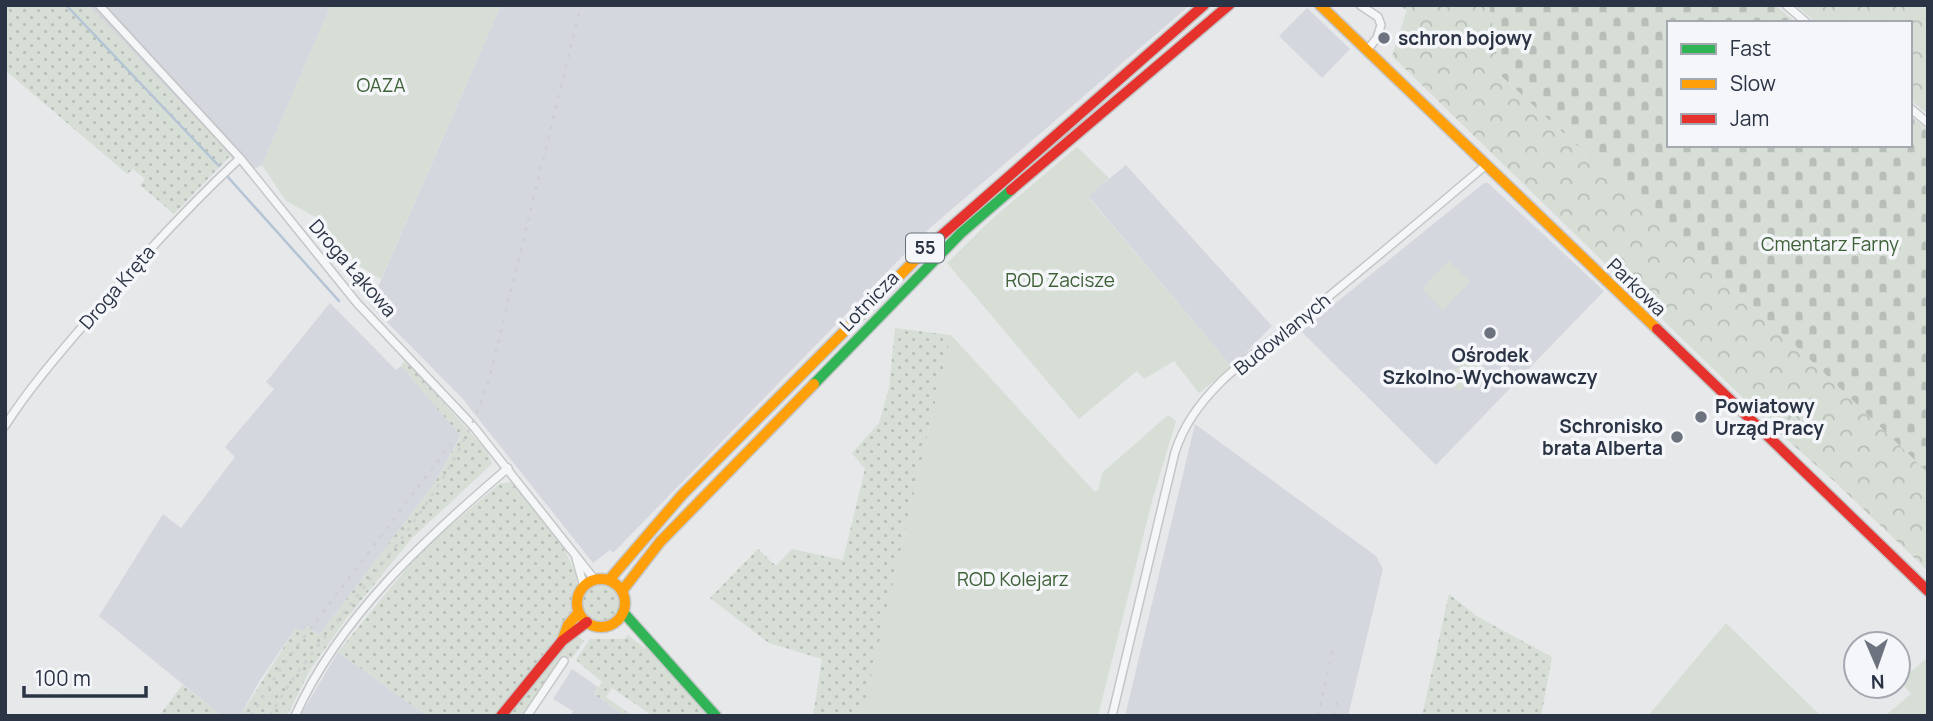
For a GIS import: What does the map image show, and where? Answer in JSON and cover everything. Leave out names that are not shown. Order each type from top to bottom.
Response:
[{"type":"main road","name":"Lotnicza","points":[[609,580],[682,495],[944,229],[1204,5]]},
{"type":"main road","name":"Lotnicza","points":[[622,591],[668,533],[954,239],[1229,5]]},
{"type":"main road","name":"Parkowa","points":[[1321,6],[1928,591]]},
{"type":"main road","points":[[623,612],[615,622],[604,627],[587,622],[579,612],[578,599],[584,587],[595,580],[609,580],[622,591],[623,612],[716,716]]},
{"type":"main road","points":[[562,641],[568,625],[579,612]]},
{"type":"main road","points":[[501,716],[562,641],[587,622]]},
{"type":"main road","points":[[615,622],[645,638]]},
{"type":"street","name":"Droga Łąkowa","points":[[99,5],[240,158],[357,303],[473,426],[595,580]]},
{"type":"street","points":[[1360,5],[1378,17],[1381,25],[1377,38],[1367,50]]},
{"type":"street","points":[[1786,5],[1805,21]]},
{"type":"street","points":[[1912,110],[1928,123]]},
{"type":"street","name":"Droga Kręta","points":[[5,426],[30,391],[114,289],[240,158]]},
{"type":"street","name":"Budowlanych","points":[[1112,716],[1175,452],[1188,418],[1258,349],[1321,303],[1486,165]]},
{"type":"street","points":[[295,716],[333,650],[398,570],[432,532],[508,468]]},
{"type":"street","name":"Droga Łąkowa","points":[[575,558],[584,587]]},
{"type":"street","points":[[527,716],[564,661]]},
{"type":"shaded area","points":[[88,5],[331,5],[262,165],[246,173]]},
{"type":"shaded area","points":[[501,5],[1190,5],[931,227],[613,553],[610,550],[593,563],[462,398],[370,305]]},
{"type":"shaded area","points":[[1307,8],[1350,49],[1322,78],[1279,36]]},
{"type":"shaded area","points":[[1126,165],[1272,326],[1232,367],[1088,196]]},
{"type":"shaded area","name":"Ośrodek Szkolno-Wychowawczy","points":[[1484,183],[1488,183],[1604,291],[1436,465],[1301,331]]},
{"type":"shaded area","points":[[330,303],[396,370],[401,366],[461,435],[434,484],[319,635],[307,626],[302,632],[296,628],[260,680],[240,716],[222,716],[99,616],[163,514],[181,528],[235,457],[225,447],[274,389],[266,382]]},
{"type":"shaded area","points":[[1195,424],[1376,556],[1383,569],[1348,716],[1125,716]]},
{"type":"shaded area","points":[[338,652],[427,716],[300,716]]},
{"type":"shaded area","points":[[572,669],[598,687],[594,694],[625,716],[570,716],[573,711],[553,699]]},
{"type":"green space","points":[[5,5],[88,5],[231,155],[174,214],[140,185],[145,179],[133,169],[127,174],[5,70]]},
{"type":"green space","name":"OAZA","points":[[331,5],[501,5],[381,279],[314,239],[321,220],[286,201],[262,165]]},
{"type":"green space","points":[[1397,5],[1489,5],[1500,75],[1801,351],[1928,473],[1928,571],[1773,427],[1392,56],[1407,10]]},
{"type":"green space","name":"Cmentarz Farny","points":[[1489,5],[1775,5],[1795,21],[1667,21],[1667,147],[1912,147],[1912,118],[1928,130],[1928,473],[1801,351],[1500,75]]},
{"type":"green space","points":[[1795,5],[1928,5],[1928,114],[1912,102],[1912,21],[1815,21]]},
{"type":"green space","name":"ROD Zacisze","points":[[1077,147],[1109,178],[1088,197],[1232,367],[1199,393],[1174,361],[1144,379],[1137,371],[1079,419],[947,263],[994,217]]},
{"type":"green space","points":[[1449,261],[1470,282],[1443,310],[1422,289]]},
{"type":"green space","points":[[895,328],[951,335],[862,716],[813,716],[822,659],[769,643],[710,598],[758,549],[776,566],[792,549],[843,560],[865,469],[852,453],[879,423],[889,388]]},
{"type":"green space","name":"ROD Kolejarz","points":[[951,335],[1094,491],[1098,491],[1102,473],[1168,415],[1176,421],[1152,501],[1098,716],[862,716]]},
{"type":"green space","points":[[1472,352],[1485,365],[1459,392],[1446,379]]},
{"type":"green space","points":[[405,360],[487,451],[492,464],[412,538],[346,619],[310,670],[287,716],[240,716],[296,628],[302,632],[306,626],[319,635],[434,484],[461,436],[401,366]]},
{"type":"green space","points":[[510,482],[540,515],[568,557],[577,582],[577,593],[564,624],[584,641],[572,658],[562,659],[521,716],[427,716],[338,652],[420,552],[499,484]]},
{"type":"green space","points":[[601,585],[614,591],[620,604],[614,617],[601,623],[588,617],[582,604],[588,591]]},
{"type":"green space","points":[[1449,594],[1478,617],[1552,657],[1541,716],[1422,716]]},
{"type":"green space","points":[[1726,623],[1821,716],[1648,716]]},
{"type":"green space","points":[[628,635],[649,651],[709,716],[653,716],[612,688],[606,697],[633,716],[625,716],[594,694],[602,682],[576,660],[590,639],[624,639]]},
{"type":"green space","points":[[1928,657],[1928,716],[1885,716],[1904,700],[1912,700],[1912,671]]},
{"type":"green space","points":[[183,685],[222,716],[159,716]]},
{"type":"waterway","points":[[66,5],[219,166]]},
{"type":"waterway","points":[[227,176],[339,301]]},
{"type":"railway","points":[[270,716],[299,670],[422,510],[442,480],[476,415],[489,380],[581,5]]},
{"type":"railway","points":[[251,716],[283,665],[451,444]]},
{"type":"railway","points":[[1318,716],[1333,647]]},
{"type":"railway","points":[[1335,716],[1337,700]]},
{"type":"traffic: fast","points":[[814,384],[961,233],[1011,190]]},
{"type":"traffic: fast","points":[[623,612],[716,716]]},
{"type":"traffic: slow","points":[[1320,5],[1657,329]]},
{"type":"traffic: slow","points":[[609,580],[682,495],[925,250]]},
{"type":"traffic: slow","points":[[622,591],[660,542],[814,384]]},
{"type":"traffic: slow","points":[[601,579],[618,586],[625,603],[618,620],[601,627],[584,620],[577,603],[584,586],[601,579]]},
{"type":"traffic: slow","points":[[562,641],[568,625],[579,612]]},
{"type":"traffic: jam","points":[[925,250],[1204,5]]},
{"type":"traffic: jam","points":[[1011,190],[1229,5]]},
{"type":"traffic: jam","points":[[1657,329],[1928,591]]},
{"type":"traffic: jam","points":[[501,716],[562,641],[587,622]]},
{"type":"place","name":"schron bojowy","points":[[1384,38]]},
{"type":"place","name":"Ośrodek Szkolno-Wychowawczy","points":[[1490,333]]},
{"type":"place","name":"Powiatowy Urząd Pracy","points":[[1701,417]]},
{"type":"place","name":"Schronisko brata Alberta","points":[[1677,437]]}]
